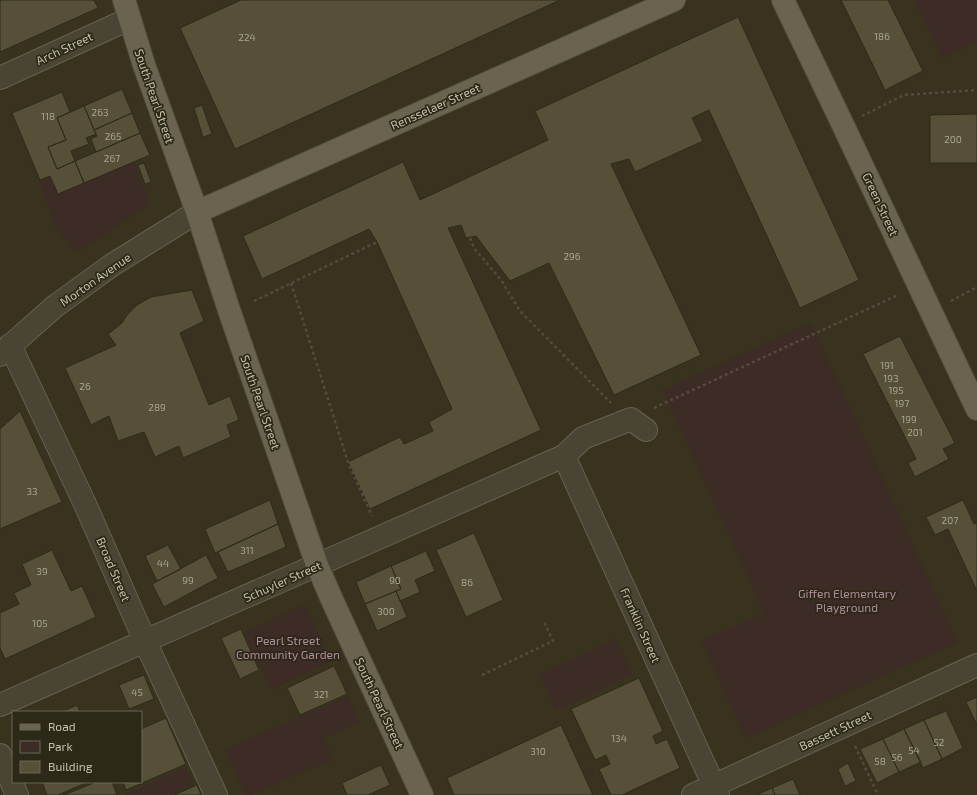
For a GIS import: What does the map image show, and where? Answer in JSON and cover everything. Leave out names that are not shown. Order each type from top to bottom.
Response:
[{"type":"main road","name":"Rensselaer Street","points":[[197,212],[674,0]]},
{"type":"main road","name":"Green Street","points":[[783,0],[977,410]]},
{"type":"main road","name":"South Pearl Street","points":[[127,10],[144,64],[197,212],[224,296],[317,565],[422,795]]},
{"type":"street","name":"Arch Street","points":[[0,78],[127,10]]},
{"type":"street","name":"Morton Avenue","points":[[5,350],[54,307],[106,270],[197,212]]},
{"type":"street","name":"Broad Street","points":[[5,350],[85,504],[145,641],[216,795]]},
{"type":"street","name":"Schuyler Street","points":[[0,706],[564,456],[584,438],[639,425]]},
{"type":"street","name":"Franklin Street","points":[[564,456],[716,790]]},
{"type":"street","name":"Bassett Street","points":[[693,795],[716,790],[845,725],[977,665]]},
{"type":"street","points":[[0,756],[17,795]]},
{"type":"path","points":[[843,125],[904,95],[977,90]]},
{"type":"path","points":[[470,238],[474,248],[501,280],[520,311],[606,399],[639,425],[919,285]]},
{"type":"path","points":[[254,301],[377,242]]},
{"type":"path","points":[[291,284],[348,462],[380,537]]},
{"type":"path","points":[[931,312],[977,288]]},
{"type":"path","points":[[482,674],[553,641],[543,620]]},
{"type":"path","points":[[845,725],[878,795]]},
{"type":"green space","points":[[915,0],[977,0],[977,41],[942,58]]},
{"type":"green space","points":[[134,162],[150,204],[76,252],[54,224],[40,180],[50,176],[58,194]]},
{"type":"green space","name":"Giffen Elementary Playground","points":[[811,323],[957,642],[746,738],[702,641],[765,613],[663,390]]},
{"type":"green space","name":"Pearl Street Community Garden","points":[[305,604],[331,661],[272,689],[245,633]]},
{"type":"green space","points":[[616,639],[632,673],[556,710],[540,675]]},
{"type":"green space","points":[[348,696],[359,722],[323,738],[332,759],[251,795],[246,795],[226,750]]},
{"type":"green space","points":[[185,768],[193,784],[169,795],[126,795]]},
{"type":"building","points":[[0,0],[94,0],[98,8],[0,52]]},
{"type":"building","points":[[241,0],[558,1],[235,149],[180,28]]},
{"type":"building","points":[[841,0],[888,0],[923,71],[885,90]]},
{"type":"building","points":[[738,17],[859,280],[800,308],[709,110],[692,118],[703,141],[635,172],[629,159],[611,164],[701,355],[614,395],[549,263],[510,281],[476,236],[466,238],[461,225],[448,228],[541,430],[370,509],[348,462],[400,437],[404,444],[433,431],[429,422],[452,409],[377,242],[369,229],[262,279],[243,236],[403,162],[420,200],[548,140],[535,111]]},
{"type":"building","points":[[122,89],[132,113],[94,130],[84,106]]},
{"type":"building","points":[[62,92],[70,112],[57,118],[66,140],[48,147],[57,169],[75,161],[84,183],[58,194],[50,176],[40,180],[12,113]]},
{"type":"building","points":[[202,105],[212,134],[203,137],[194,108]]},
{"type":"building","points":[[84,106],[96,134],[86,138],[89,144],[71,151],[75,161],[57,169],[48,147],[66,140],[57,118]]},
{"type":"building","points":[[132,113],[140,133],[96,152],[91,139],[97,136],[94,130]]},
{"type":"building","points":[[977,114],[977,163],[930,163],[930,115]]},
{"type":"building","points":[[140,133],[150,155],[84,183],[75,161]]},
{"type":"building","points":[[144,163],[151,182],[145,184],[138,165]]},
{"type":"building","points":[[192,290],[204,321],[180,333],[209,405],[230,396],[239,420],[227,425],[231,437],[183,458],[179,446],[155,457],[144,432],[118,441],[109,416],[91,425],[65,368],[116,345],[108,334],[122,323],[127,315],[137,305],[151,297]]},
{"type":"building","points":[[900,336],[955,443],[943,449],[949,459],[915,477],[908,463],[916,459],[863,354]]},
{"type":"building","points":[[20,411],[62,502],[0,529],[0,429]]},
{"type":"building","points":[[270,500],[278,524],[215,553],[205,529]]},
{"type":"building","points":[[963,500],[974,524],[977,523],[977,591],[948,529],[935,535],[926,517]]},
{"type":"building","points":[[278,524],[286,547],[228,572],[218,552]]},
{"type":"building","points":[[474,533],[503,600],[466,617],[436,550]]},
{"type":"building","points":[[168,545],[181,569],[157,581],[145,556]]},
{"type":"building","points":[[52,550],[71,591],[82,586],[96,617],[5,659],[0,648],[0,613],[19,604],[14,593],[31,585],[22,564]]},
{"type":"building","points":[[426,551],[435,571],[415,580],[420,592],[400,601],[396,591],[401,589],[391,566]]},
{"type":"building","points":[[206,555],[218,578],[164,607],[152,584]]},
{"type":"building","points":[[391,566],[401,589],[365,604],[356,582]]},
{"type":"building","points":[[396,591],[407,617],[377,631],[365,604]]},
{"type":"building","points":[[241,629],[259,670],[240,679],[221,638]]},
{"type":"building","points":[[334,666],[347,694],[300,715],[287,688]]},
{"type":"building","points":[[144,675],[154,699],[129,709],[119,685]]},
{"type":"building","points":[[639,678],[663,731],[653,736],[656,744],[667,739],[680,768],[622,795],[611,795],[599,769],[610,764],[606,755],[595,760],[571,709]]},
{"type":"building","points":[[977,697],[977,725],[966,702]]},
{"type":"building","points":[[77,705],[80,711],[63,711]]},
{"type":"building","points":[[946,711],[963,748],[942,759],[924,720]]},
{"type":"building","points":[[166,718],[186,764],[126,790],[123,783],[142,783],[142,729]]},
{"type":"building","points":[[924,720],[942,759],[923,768],[904,729]]},
{"type":"building","points":[[561,725],[593,795],[454,795],[447,778]]},
{"type":"building","points":[[904,729],[921,762],[899,772],[883,739]]},
{"type":"building","points":[[883,739],[899,772],[877,783],[860,749]]},
{"type":"building","points":[[848,763],[856,781],[845,786],[838,769]]},
{"type":"building","points":[[381,765],[390,785],[368,795],[347,795],[342,783]]},
{"type":"building","points":[[793,779],[800,795],[775,795],[772,788]]},
{"type":"building","points":[[42,783],[86,783],[58,795],[47,795]]},
{"type":"building","points":[[94,783],[112,783],[117,795],[64,795]]},
{"type":"building","points":[[197,785],[201,795],[174,795]]},
{"type":"building","points":[[772,788],[775,795],[756,795]]}]
